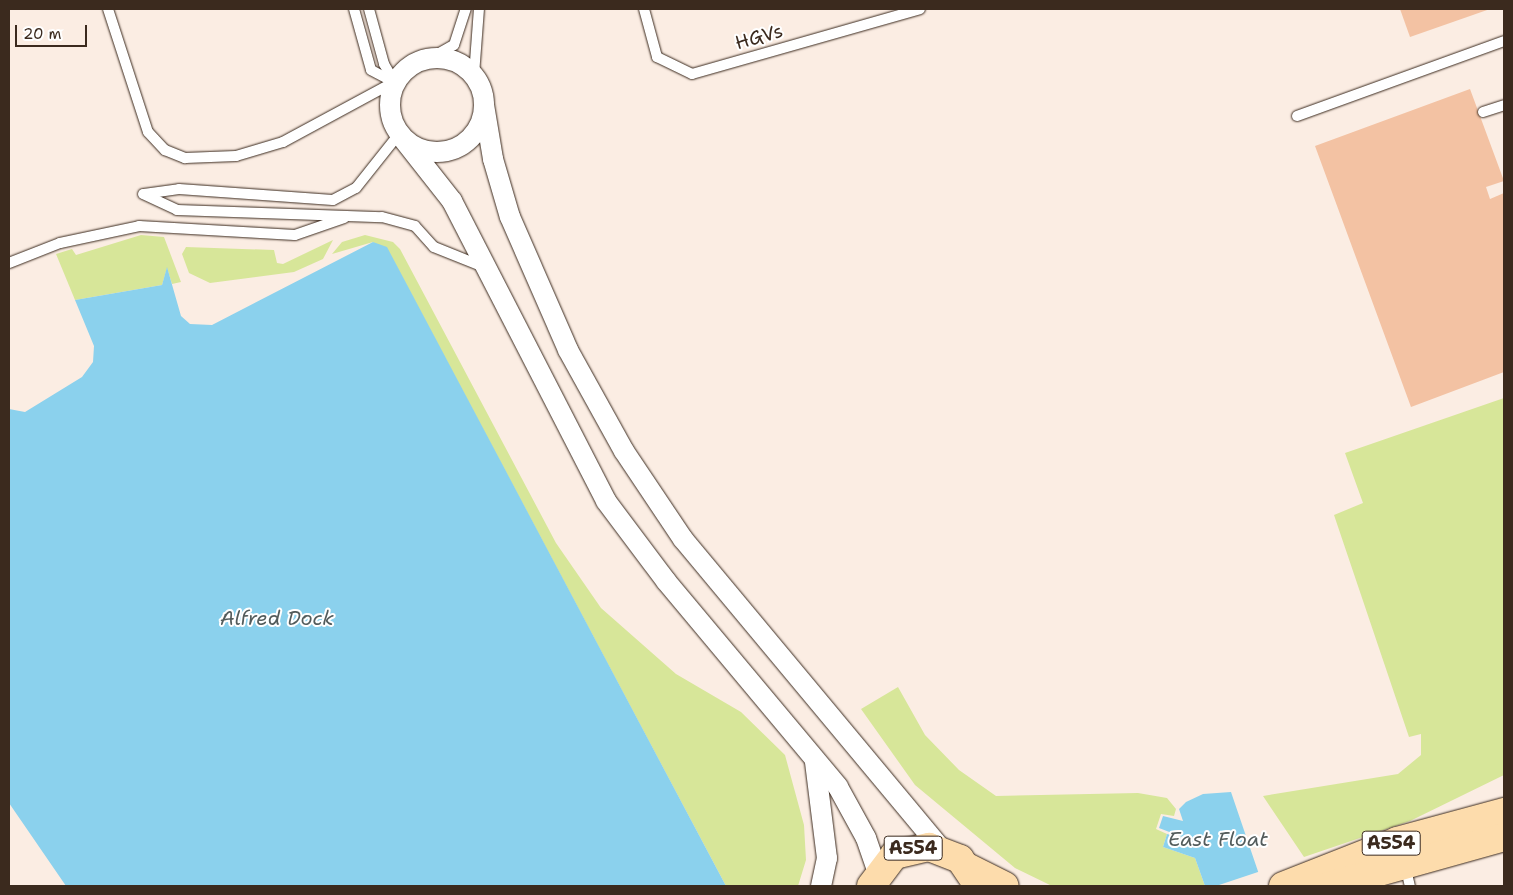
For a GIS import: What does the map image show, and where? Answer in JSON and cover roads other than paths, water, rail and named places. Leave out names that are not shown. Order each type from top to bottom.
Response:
[{"type":"highway","name":"A554","points":[[1283,886],[1404,864],[1504,812]]},
{"type":"highway","name":"A554","points":[[1329,886],[1504,837]]},
{"type":"highway","name":"A554","points":[[875,879],[906,850],[941,849],[972,876],[1005,886]]},
{"type":"street","points":[[875,879],[866,838],[813,754],[666,581],[606,501],[546,388],[491,270],[452,201],[401,137],[390,111],[394,82],[410,66],[432,57],[462,64],[474,75],[484,105],[493,159],[510,217],[568,350],[624,451],[683,539],[941,849]]},
{"type":"street","points":[[401,137],[417,148],[448,151],[474,134],[484,105]]},
{"type":"street","points":[[813,754],[827,858],[821,886]]},
{"type":"lane","points":[[108,9],[148,132],[165,150],[186,158],[236,156],[283,142],[394,82]]},
{"type":"lane","points":[[354,9],[371,70],[394,82]]},
{"type":"lane","points":[[369,9],[377,40],[394,82]]},
{"type":"lane","points":[[432,57],[454,45],[466,9]]},
{"type":"lane","points":[[474,75],[479,9]]},
{"type":"lane","name":"HGVs","points":[[644,9],[658,57],[692,74],[920,9]]},
{"type":"lane","points":[[1297,116],[1504,41]]},
{"type":"lane","points":[[1483,112],[1504,105]]},
{"type":"lane","points":[[401,137],[356,188],[333,200],[179,189],[143,194],[177,210],[382,217],[415,226],[434,247],[491,270]]},
{"type":"lane","points":[[9,263],[60,243],[139,226],[295,235],[351,216]]},
{"type":"water","name":"Alfred Dock","points":[[373,242],[387,247],[726,886],[66,886],[9,803],[9,409],[25,412],[82,377],[93,362],[94,346],[75,300],[162,285],[167,267],[181,316],[190,324],[212,325]]},
{"type":"water","name":"East Float","points":[[1231,792],[1263,886],[1205,886],[1195,858],[1163,847],[1167,834],[1190,840],[1159,828],[1163,816],[1183,821],[1179,809],[1186,802],[1203,794]]}]
